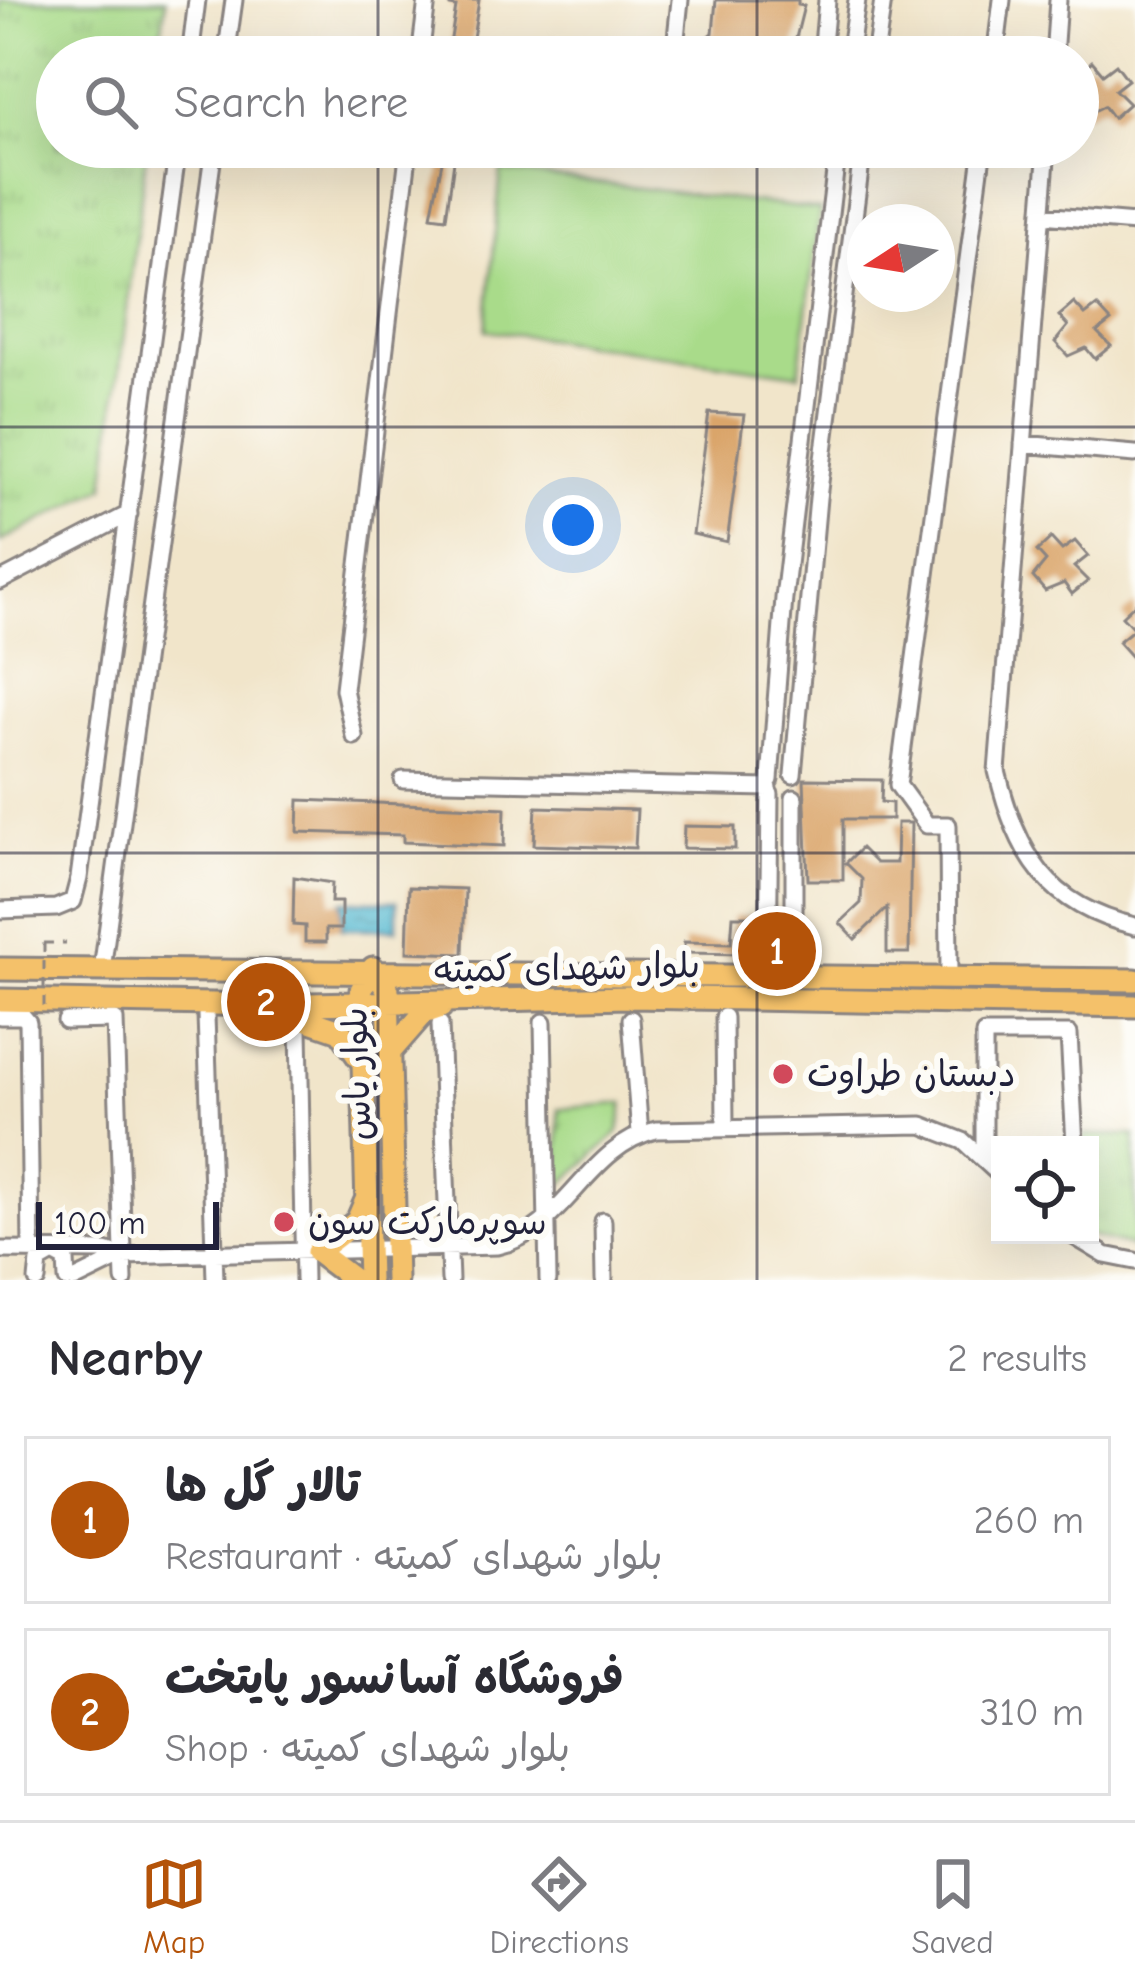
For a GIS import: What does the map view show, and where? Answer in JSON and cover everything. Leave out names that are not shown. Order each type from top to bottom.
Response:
[{"type":"main road","name":"بلوار شهدای کمیته","points":[[0,969],[373,968],[1135,980]]},
{"type":"main road","name":"بلوار یاس","points":[[369,1280],[361,990],[373,968],[388,990],[396,1280]]},
{"type":"main road","name":"بلوار شهدای کمیته","points":[[362,1011],[455,1002],[630,997],[1135,1006]]},
{"type":"main road","points":[[0,1000],[362,1011]]},
{"type":"main road","points":[[389,1052],[424,1013],[455,1002]]},
{"type":"main road","points":[[265,1005],[347,1036],[363,1072]]},
{"type":"main road","points":[[354,1280],[310,1252],[357,1221],[367,1199]]},
{"type":"street","points":[[193,36],[197,0]]},
{"type":"street","points":[[229,36],[234,0]]},
{"type":"street","points":[[423,36],[427,0]]},
{"type":"street","points":[[676,36],[680,0]]},
{"type":"street","points":[[825,36],[827,0]]},
{"type":"street","points":[[852,36],[856,0]]},
{"type":"street","points":[[878,36],[883,0]]},
{"type":"street","points":[[998,36],[1003,0]]},
{"type":"street","points":[[1055,36],[1058,0]]},
{"type":"street","points":[[827,23],[879,28]]},
{"type":"street","points":[[0,910],[56,908],[73,902],[175,168]]},
{"type":"street","points":[[102,970],[211,168]]},
{"type":"street","points":[[354,736],[344,689],[406,168]]},
{"type":"street","points":[[768,976],[769,788],[796,484],[835,168]]},
{"type":"street","points":[[794,976],[794,798],[798,789],[793,775],[820,488],[860,168]]},
{"type":"street","points":[[949,978],[948,825],[927,825],[898,784],[980,168]]},
{"type":"street","points":[[1046,168],[997,771],[1010,827],[1043,880],[1096,917],[1135,926]]},
{"type":"street","points":[[1042,215],[1135,223]]},
{"type":"street","points":[[1023,444],[1135,454]]},
{"type":"street","points":[[796,484],[820,488]]},
{"type":"street","points":[[0,580],[129,514]]},
{"type":"street","points":[[769,788],[777,773],[793,775]]},
{"type":"street","points":[[403,780],[769,788],[781,802],[794,798]]},
{"type":"street","points":[[206,1015],[214,1280]]},
{"type":"street","points":[[0,1016],[22,1016],[28,1027],[32,1250]]},
{"type":"street","points":[[724,1017],[725,1126]]},
{"type":"street","points":[[631,1019],[640,1134]]},
{"type":"street","points":[[66,1021],[115,1020],[124,1280]]},
{"type":"street","points":[[543,1022],[548,1280]]},
{"type":"street","points":[[440,1024],[450,1280]]},
{"type":"street","points":[[299,1029],[310,1252],[304,1280]]},
{"type":"street","points":[[984,1157],[984,1034],[1069,1034],[1075,1136]]},
{"type":"street","points":[[0,1250],[105,1251],[123,1256],[513,1243],[546,1220],[603,1158],[640,1134],[725,1126],[922,1125],[963,1141],[991,1164]]},
{"type":"street","points":[[603,1221],[604,1280]]},
{"type":"street","points":[[1088,1244],[1105,1255],[1135,1261]]},
{"type":"street","points":[[53,1252],[66,1260],[70,1280],[123,1256]]},
{"type":"street","points":[[37,1280],[39,1261],[53,1252]]},
{"type":"path","points":[[44,1011],[44,943],[66,943]]},
{"type":"green space","points":[[0,0],[166,0],[161,36],[36,36],[36,168],[144,168],[105,487],[0,542]]},
{"type":"green space","points":[[501,171],[820,210],[799,374],[486,330]]},
{"type":"green space","points":[[624,1103],[619,1132],[559,1187],[559,1109]]},
{"type":"green space","points":[[1135,1135],[1135,1248],[1099,1238],[1099,1136],[1084,1136]]},
{"type":"water","points":[[342,901],[397,901],[397,929],[342,929]]},
{"type":"building","points":[[450,0],[479,0],[473,36],[451,36],[456,7],[450,6]]},
{"type":"building","points":[[716,0],[798,0],[804,6],[796,36],[709,36]]},
{"type":"building","points":[[1116,64],[1128,80],[1115,90],[1129,104],[1113,118],[1104,106],[1099,108],[1099,69],[1103,74]]},
{"type":"building","points":[[441,168],[453,168],[446,218],[431,216]]},
{"type":"building","points":[[1074,303],[1085,315],[1097,306],[1111,321],[1097,332],[1111,346],[1095,359],[1086,348],[1068,356],[1055,342],[1068,326],[1059,316]]},
{"type":"building","points":[[709,413],[744,415],[727,542],[693,534]]},
{"type":"building","points":[[1051,538],[1062,550],[1075,541],[1088,556],[1074,567],[1088,581],[1072,594],[1064,583],[1045,591],[1033,577],[1046,561],[1037,551]]},
{"type":"building","points":[[1135,604],[1135,661],[1118,642],[1134,629],[1122,616]]},
{"type":"building","points":[[804,779],[882,780],[881,802],[892,803],[892,819],[843,819],[843,880],[808,880]]},
{"type":"building","points":[[299,800],[505,808],[504,846],[403,842],[403,835],[298,832]]},
{"type":"building","points":[[536,807],[637,810],[635,848],[534,845]]},
{"type":"building","points":[[897,823],[911,823],[909,953],[887,953],[887,908],[855,939],[840,923],[861,903],[862,879],[846,863],[861,848],[876,863],[896,863]]},
{"type":"building","points":[[684,826],[735,827],[735,849],[683,848]]},
{"type":"building","points":[[294,877],[332,883],[331,902],[341,902],[341,929],[326,929],[326,942],[305,942],[305,926],[293,925]]},
{"type":"building","points":[[409,887],[465,889],[463,954],[407,952]]},
{"type":"building","points":[[733,916],[757,916],[756,939],[746,954],[684,953],[684,942],[731,943]]},
{"type":"place","name":"تالار گل ها","points":[[777,951]]},
{"type":"place","name":"فروشگاه آسانسور پایتخت","points":[[266,1002]]},
{"type":"place","name":"دبستان طراوت","points":[[783,1074]]},
{"type":"place","name":"سوپرمارکت سون","points":[[284,1222]]}]
